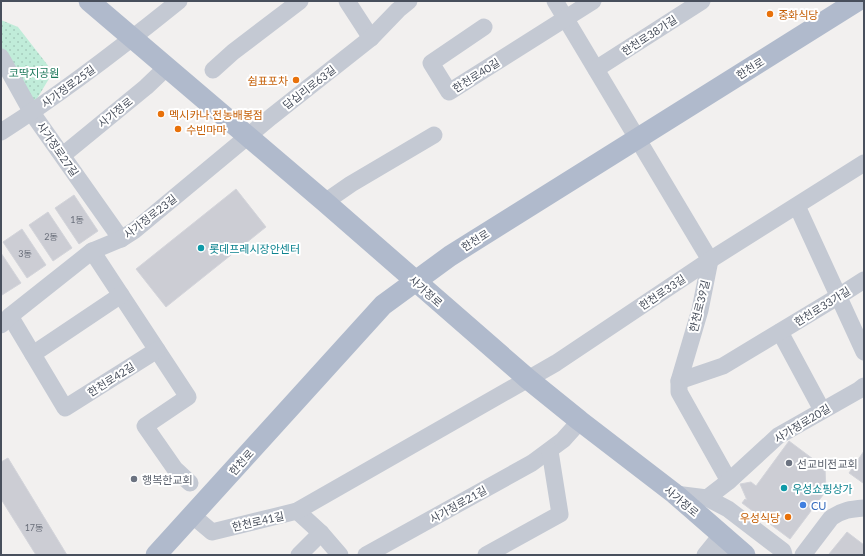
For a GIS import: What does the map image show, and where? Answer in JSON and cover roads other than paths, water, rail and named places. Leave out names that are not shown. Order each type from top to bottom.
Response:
[{"type":"main road","name":"사가정로","points":[[89,1],[325,202],[528,379],[580,422],[675,494],[724,544],[745,555]]},
{"type":"main road","name":"한천로","points":[[156,555],[383,305],[450,256],[850,3]]},
{"type":"street","name":"사가정로25길","points":[[1,132],[32,113],[133,38],[179,1]]},
{"type":"street","points":[[213,70],[233,52],[300,1]]},
{"type":"street","points":[[347,1],[371,38]]},
{"type":"street","points":[[555,1],[710,260]]},
{"type":"street","points":[[566,19],[593,1]]},
{"type":"street","name":"한천로38가길","points":[[596,69],[702,1]]},
{"type":"street","name":"답십리로63길","points":[[248,137],[371,38],[399,4]]},
{"type":"street","name":"한천로40길","points":[[484,27],[431,63],[448,92],[566,19]]},
{"type":"street","name":"사가정로27길","points":[[1,57],[32,113],[121,239]]},
{"type":"street","name":"사가정로","points":[[63,155],[146,87],[167,67]]},
{"type":"street","points":[[325,202],[351,184],[434,135]]},
{"type":"street","name":"사가정로23길","points":[[65,408],[33,354],[6,320],[92,251],[121,239],[135,230],[248,137]]},
{"type":"street","name":"한천로33길","points":[[528,379],[556,363],[710,260],[864,163]]},
{"type":"street","points":[[797,206],[864,352]]},
{"type":"street","points":[[92,251],[188,397],[145,426],[175,469],[190,483]]},
{"type":"street","name":"한천로39길","points":[[710,260],[700,310],[679,381],[679,392],[729,481]]},
{"type":"street","name":"한천로33가길","points":[[679,381],[723,366],[864,280]]},
{"type":"street","points":[[33,354],[121,295]]},
{"type":"street","points":[[780,332],[822,410]]},
{"type":"street","name":"한천로42길","points":[[65,408],[157,350]]},
{"type":"street","points":[[297,511],[528,379]]},
{"type":"street","name":"사가정로20길","points":[[707,498],[729,481],[778,436],[864,386]]},
{"type":"street","name":"사가정로21길","points":[[366,555],[532,463],[563,440],[580,422]]},
{"type":"street","points":[[486,555],[560,514],[550,451]]},
{"type":"street","points":[[675,494],[707,498],[728,509],[782,551],[784,555]]},
{"type":"street","points":[[803,555],[831,518],[837,513],[846,510],[864,508]]},
{"type":"street","name":"한천로41길","points":[[193,516],[212,532],[297,511],[340,555]]},
{"type":"street","points":[[299,555],[320,533]]},
{"type":"street","points":[[705,555],[724,544]]},
{"type":"place","name":"중화식당","points":[[770,14]]},
{"type":"place","name":"쉼표포차","points":[[296,80]]},
{"type":"place","name":"멕시카나 전농배봉점","points":[[161,114]]},
{"type":"place","name":"수빈마마","points":[[178,129]]},
{"type":"place","name":"롯데프레시장안센터","points":[[201,248]]},
{"type":"place","name":"선교비전교회","points":[[789,463]]},
{"type":"place","name":"행복한교회","points":[[134,479]]},
{"type":"place","name":"우성쇼핑상가","points":[[784,488]]},
{"type":"place","name":"CU","points":[[803,505]]},
{"type":"place","name":"우성식당","points":[[788,517]]},
{"type":"park label","name":"코딱지공원","points":[[34,72]]}]
